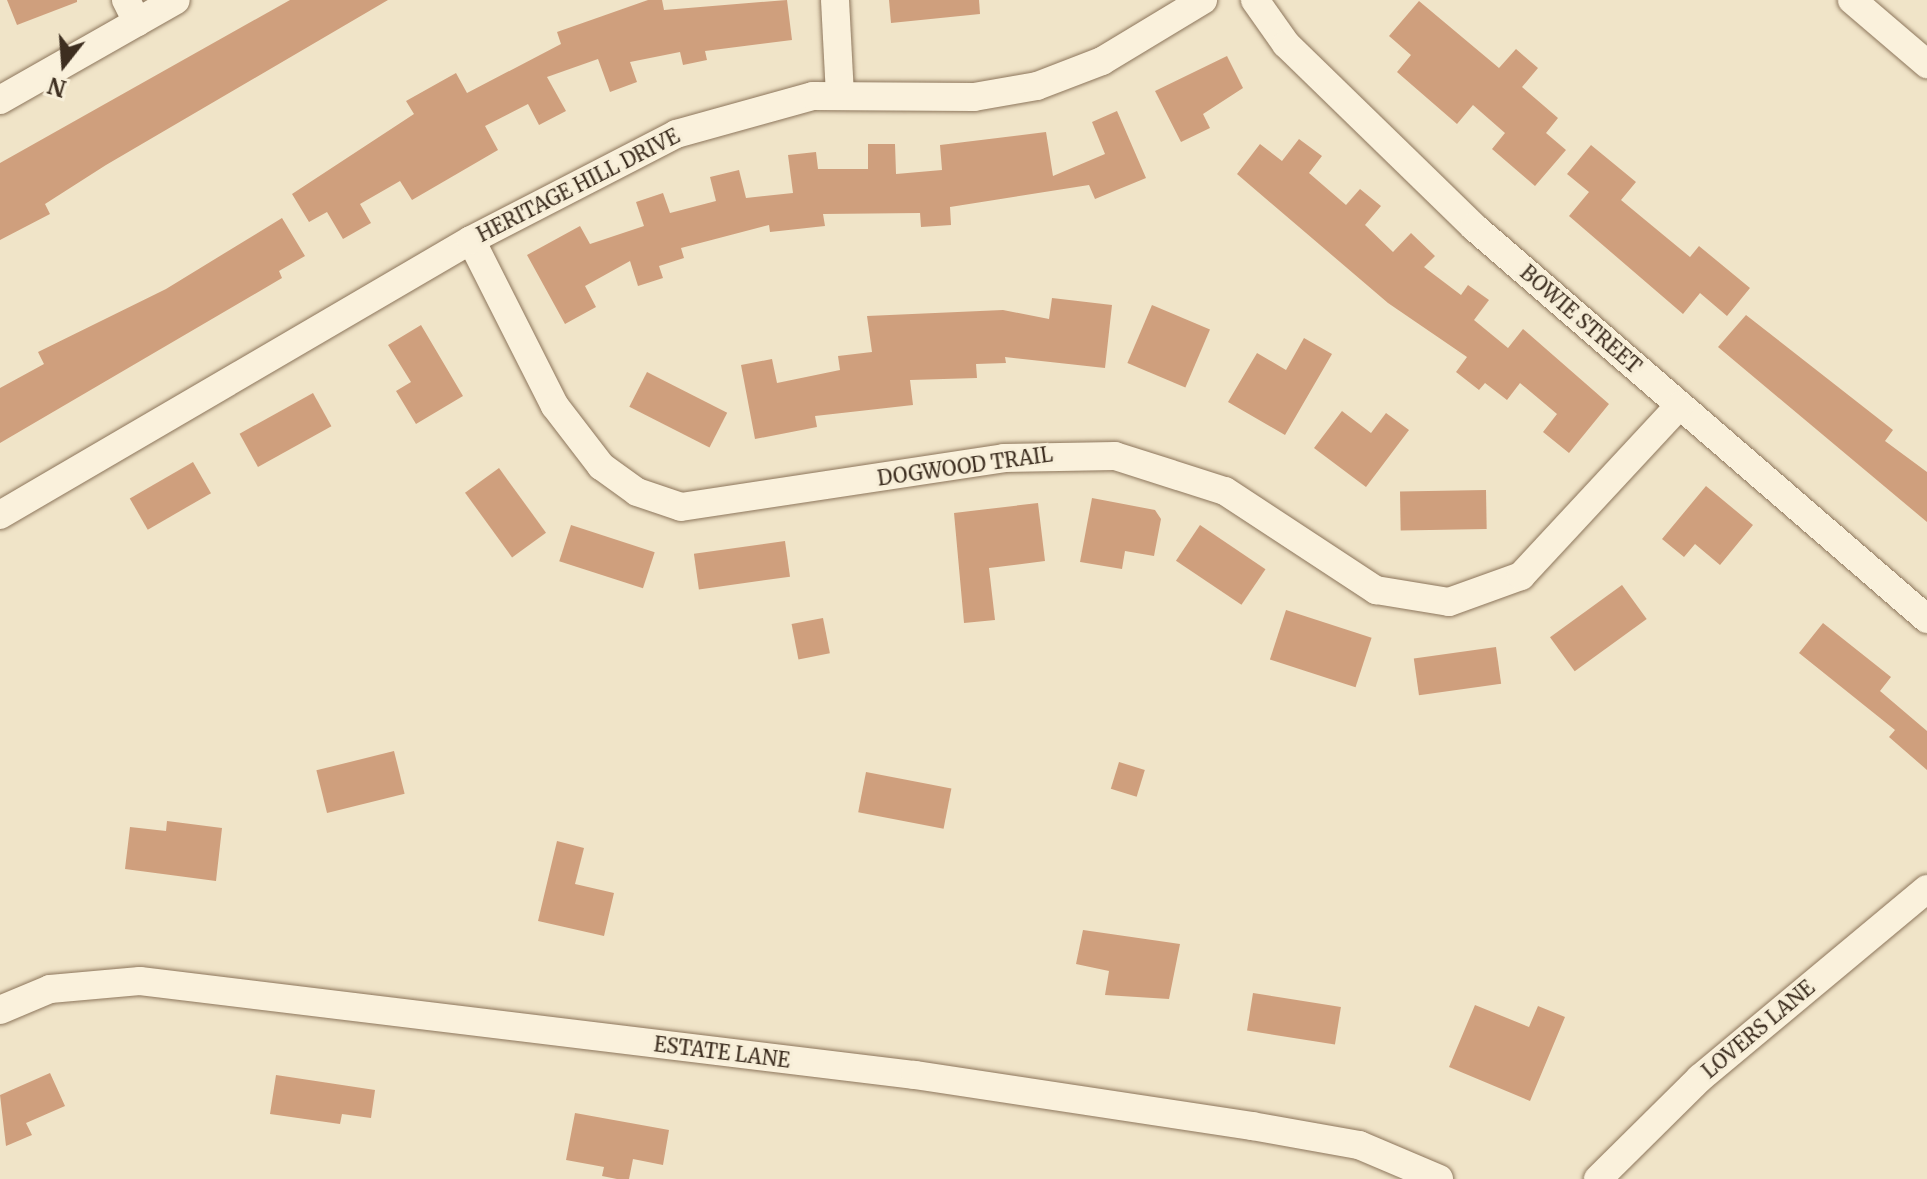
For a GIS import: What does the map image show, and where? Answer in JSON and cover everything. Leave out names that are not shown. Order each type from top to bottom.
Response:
[{"type":"street","points":[[0,100],[132,11],[176,0]]},
{"type":"street","points":[[835,0],[840,95]]},
{"type":"street","name":"HERITAGE HILL DRIVE","points":[[0,515],[471,240],[676,134],[840,95],[974,97],[1037,86],[1102,61],[1203,0]]},
{"type":"street","name":"BOWIE STREET","points":[[1255,0],[1286,44],[1402,160],[1927,619]]},
{"type":"street","points":[[1852,0],[1922,50]]},
{"type":"street","name":"DOGWOOD TRAIL","points":[[471,240],[555,406],[601,466],[637,492],[681,507],[1004,458],[1115,456],[1225,491],[1376,590],[1449,602],[1521,576],[1680,405]]},
{"type":"street","name":"LOVERS LANE","points":[[1598,1179],[1700,1078],[1927,889]]},
{"type":"street","name":"ESTATE LANE","points":[[0,1010],[50,989],[140,981],[915,1075],[1237,1123],[1359,1145],[1439,1179]]},
{"type":"building","points":[[7,0],[77,0],[77,2],[17,25]]},
{"type":"building","points":[[290,0],[388,0],[106,165],[45,204],[50,214],[0,240],[0,163]]},
{"type":"building","points":[[648,0],[662,0],[664,10],[787,0],[792,40],[705,51],[707,60],[683,65],[680,52],[630,62],[637,82],[610,92],[598,59],[547,77],[566,111],[539,125],[528,104],[485,126],[498,150],[412,200],[400,181],[360,204],[371,223],[343,239],[327,212],[309,222],[292,194],[414,114],[406,101],[456,73],[467,93],[561,44],[557,32]]},
{"type":"building","points":[[889,0],[979,0],[980,14],[891,23]]},
{"type":"building","points":[[1419,1],[1499,68],[1516,49],[1538,68],[1522,87],[1558,118],[1546,133],[1566,150],[1535,186],[1492,149],[1505,133],[1473,105],[1457,124],[1397,72],[1411,55],[1389,36]]},
{"type":"building","points":[[1227,56],[1243,88],[1203,114],[1210,128],[1181,142],[1155,91]]},
{"type":"building","points":[[1117,111],[1146,178],[1095,199],[1089,185],[950,207],[951,225],[921,227],[920,213],[823,214],[825,226],[770,232],[769,225],[681,248],[684,258],[659,266],[663,278],[638,286],[630,261],[585,286],[596,307],[565,324],[527,255],[580,226],[590,244],[644,226],[636,202],[663,193],[670,213],[716,201],[710,177],[739,170],[746,198],[793,193],[788,155],[816,152],[818,169],[868,169],[868,144],[895,144],[896,174],[942,170],[940,145],[1046,132],[1053,176],[1105,154],[1092,122]]},
{"type":"building","points":[[1299,139],[1322,156],[1309,173],[1346,205],[1360,189],[1381,206],[1365,225],[1393,252],[1411,233],[1435,256],[1424,267],[1461,295],[1468,285],[1489,300],[1474,320],[1508,348],[1523,329],[1609,404],[1569,453],[1543,432],[1557,414],[1520,383],[1507,400],[1485,383],[1479,390],[1456,372],[1467,357],[1388,303],[1237,174],[1260,144],[1282,161]]},
{"type":"building","points":[[1591,145],[1636,182],[1621,200],[1690,257],[1699,246],[1750,288],[1727,316],[1700,293],[1683,314],[1569,216],[1589,192],[1567,174]]},
{"type":"building","points":[[282,218],[305,256],[279,271],[282,278],[0,443],[0,388],[44,364],[38,352],[166,289]]},
{"type":"building","points":[[1052,298],[1112,305],[1105,368],[1005,357],[1006,363],[976,364],[977,378],[910,380],[913,405],[815,416],[817,427],[755,439],[741,365],[772,359],[777,383],[840,370],[838,356],[872,352],[867,316],[1003,310],[1049,319]]},
{"type":"building","points":[[1152,305],[1210,330],[1185,388],[1127,363]]},
{"type":"building","points":[[1746,315],[1893,430],[1885,441],[1927,472],[1927,522],[1718,347]]},
{"type":"building","points":[[421,325],[463,396],[416,424],[396,391],[411,382],[388,345]]},
{"type":"building","points":[[1304,338],[1332,354],[1285,435],[1228,402],[1257,353],[1286,370]]},
{"type":"building","points":[[647,372],[727,413],[709,448],[629,407]]},
{"type":"building","points":[[313,393],[331,426],[258,467],[240,434]]},
{"type":"building","points":[[1342,411],[1371,433],[1386,413],[1409,430],[1366,487],[1314,448]]},
{"type":"building","points":[[193,462],[211,493],[148,530],[130,498]]},
{"type":"building","points":[[499,468],[546,533],[512,557],[465,493]]},
{"type":"building","points":[[1706,486],[1753,525],[1720,565],[1695,544],[1684,557],[1662,539]]},
{"type":"building","points":[[1486,490],[1487,529],[1401,530],[1400,492]]},
{"type":"building","points":[[1092,498],[1155,510],[1161,519],[1154,556],[1125,551],[1122,569],[1080,562]]},
{"type":"building","points":[[1038,503],[1045,561],[989,568],[995,620],[964,623],[954,513]]},
{"type":"building","points":[[571,525],[655,552],[643,588],[559,561]]},
{"type":"building","points":[[1200,525],[1265,569],[1241,605],[1176,561]]},
{"type":"building","points":[[785,541],[790,577],[699,589],[694,554]]},
{"type":"building","points":[[1622,585],[1647,619],[1575,671],[1550,637]]},
{"type":"building","points":[[1286,610],[1372,638],[1356,687],[1270,659]]},
{"type":"building","points":[[823,618],[830,653],[798,659],[792,624]]},
{"type":"building","points":[[1823,623],[1891,677],[1880,691],[1927,731],[1927,770],[1889,737],[1895,730],[1799,653]]},
{"type":"building","points":[[1496,647],[1501,684],[1419,695],[1414,659]]},
{"type":"building","points":[[394,751],[405,794],[327,813],[316,770]]},
{"type":"building","points":[[1119,762],[1145,770],[1137,797],[1111,789]]},
{"type":"building","points":[[866,772],[951,789],[944,829],[858,812]]},
{"type":"building","points":[[167,821],[222,828],[216,881],[125,869],[130,827],[166,831]]},
{"type":"building","points":[[557,841],[584,848],[575,884],[614,893],[604,936],[538,921]]},
{"type":"building","points":[[1083,930],[1180,944],[1169,999],[1105,995],[1109,971],[1076,964]]},
{"type":"building","points":[[1253,993],[1341,1007],[1335,1044],[1247,1031]]},
{"type":"building","points":[[1475,1005],[1529,1027],[1538,1006],[1565,1017],[1530,1101],[1449,1067]]},
{"type":"building","points":[[50,1073],[65,1106],[26,1123],[32,1135],[6,1146],[0,1095]]},
{"type":"building","points":[[276,1075],[375,1090],[371,1118],[342,1114],[340,1124],[270,1114]]},
{"type":"building","points":[[575,1113],[669,1130],[663,1165],[633,1159],[629,1179],[617,1179],[602,1176],[604,1167],[566,1160]]}]
